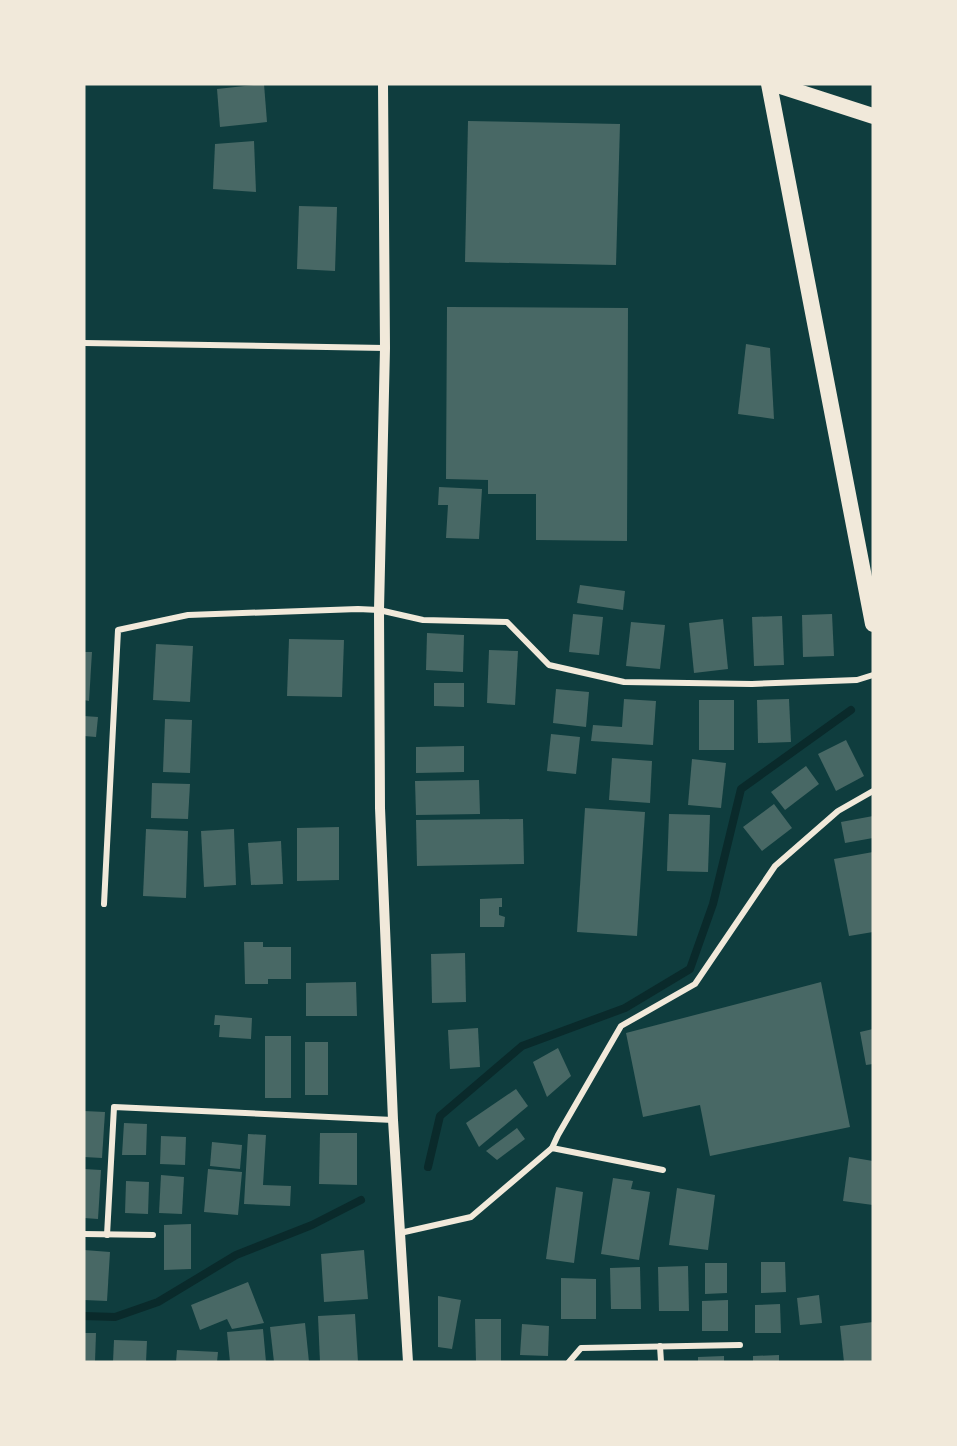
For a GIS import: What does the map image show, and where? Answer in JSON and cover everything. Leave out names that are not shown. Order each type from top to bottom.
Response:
[{"type":"highway","points":[[769,84],[873,624]]},
{"type":"highway","points":[[774,84],[873,116]]},
{"type":"street","points":[[383,84],[384,348],[379,610],[380,808],[393,1120],[408,1362]]},
{"type":"street","points":[[84,343],[384,348]]},
{"type":"street","points":[[104,904],[118,630],[188,615],[346,609],[379,610],[423,620],[507,622],[549,665],[624,682],[752,684],[857,680],[873,675]]},
{"type":"street","points":[[400,1233],[471,1217],[552,1148],[621,1026],[695,984],[775,866],[838,811],[873,790]]},
{"type":"street","points":[[107,1234],[114,1107],[393,1120]]},
{"type":"street","points":[[552,1148],[663,1170]]},
{"type":"street","points":[[84,1234],[153,1235]]},
{"type":"street","points":[[569,1362],[581,1348],[740,1345]]},
{"type":"street","points":[[660,1346],[661,1362]]},
{"type":"building","points":[[264,84],[267,122],[220,127],[217,89]]},
{"type":"building","points":[[468,121],[620,124],[616,265],[465,262]]},
{"type":"building","points":[[254,141],[256,192],[213,189],[215,144]]},
{"type":"building","points":[[299,206],[337,207],[335,271],[297,269]]},
{"type":"building","points":[[447,307],[628,308],[627,541],[536,540],[536,494],[488,494],[488,480],[446,479]]},
{"type":"building","points":[[746,344],[770,348],[774,419],[738,414]]},
{"type":"building","points":[[439,487],[482,489],[479,539],[446,538],[448,505],[438,505]]},
{"type":"building","points":[[580,585],[625,591],[623,610],[577,603]]},
{"type":"building","points":[[573,614],[603,617],[599,655],[569,652]]},
{"type":"building","points":[[832,614],[834,656],[803,657],[802,615]]},
{"type":"building","points":[[782,616],[784,665],[754,666],[752,617]]},
{"type":"building","points":[[723,619],[728,669],[694,673],[689,623]]},
{"type":"building","points":[[631,622],[665,625],[660,669],[626,666]]},
{"type":"building","points":[[427,633],[464,635],[463,672],[426,670]]},
{"type":"building","points":[[289,639],[344,640],[342,697],[287,696]]},
{"type":"building","points":[[156,644],[193,646],[190,702],[153,700]]},
{"type":"building","points":[[489,650],[518,651],[515,705],[487,703]]},
{"type":"building","points":[[84,652],[92,652],[89,701],[84,700]]},
{"type":"building","points":[[434,683],[464,683],[464,707],[434,706]]},
{"type":"building","points":[[556,689],[589,692],[586,727],[553,723]]},
{"type":"building","points":[[624,699],[656,701],[653,745],[591,741],[593,725],[622,727]]},
{"type":"building","points":[[789,699],[791,742],[758,743],[757,700]]},
{"type":"building","points":[[699,700],[734,700],[734,750],[699,750]]},
{"type":"building","points":[[84,716],[98,717],[96,737],[84,736]]},
{"type":"building","points":[[165,719],[192,720],[190,773],[163,772]]},
{"type":"building","points":[[551,734],[580,737],[576,774],[547,771]]},
{"type":"building","points":[[846,740],[864,776],[836,791],[818,754]]},
{"type":"building","points":[[464,746],[464,772],[416,773],[416,747]]},
{"type":"building","points":[[612,758],[652,761],[650,803],[609,800]]},
{"type":"building","points":[[692,759],[726,763],[721,808],[688,805]]},
{"type":"building","points":[[806,766],[819,784],[785,810],[771,792]]},
{"type":"building","points":[[479,780],[480,814],[416,815],[415,781]]},
{"type":"building","points":[[152,783],[190,784],[188,819],[151,818]]},
{"type":"building","points":[[774,804],[792,828],[762,851],[743,827]]},
{"type":"building","points":[[585,808],[645,812],[637,936],[577,932]]},
{"type":"building","points":[[669,814],[710,815],[708,872],[667,871]]},
{"type":"building","points":[[873,816],[873,838],[845,843],[841,822]]},
{"type":"building","points":[[523,819],[524,864],[417,866],[416,820]]},
{"type":"building","points":[[339,827],[339,880],[297,881],[297,828]]},
{"type":"building","points":[[146,829],[188,831],[186,898],[143,896]]},
{"type":"building","points":[[234,829],[236,885],[204,887],[201,831]]},
{"type":"building","points":[[281,841],[283,884],[251,885],[248,843]]},
{"type":"building","points":[[873,852],[873,932],[849,936],[834,859]]},
{"type":"building","points":[[502,898],[499,915],[505,917],[504,927],[480,927],[480,899]]},
{"type":"building","points":[[244,942],[263,942],[263,947],[291,947],[291,979],[268,979],[268,984],[245,984]]},
{"type":"building","points":[[465,953],[466,1002],[432,1003],[431,954]]},
{"type":"building","points":[[356,982],[357,1016],[306,1016],[306,983]]},
{"type":"building","points":[[821,982],[850,1127],[710,1156],[700,1105],[643,1117],[626,1033]]},
{"type":"building","points":[[215,1015],[252,1018],[251,1039],[219,1037],[220,1025],[214,1025]]},
{"type":"building","points":[[478,1028],[480,1067],[450,1069],[448,1030]]},
{"type":"building","points":[[873,1029],[873,1064],[866,1065],[860,1032]]},
{"type":"building","points":[[265,1036],[291,1036],[291,1098],[265,1098]]},
{"type":"building","points":[[305,1042],[328,1042],[328,1095],[305,1095]]},
{"type":"building","points":[[558,1048],[571,1076],[547,1097],[533,1062]]},
{"type":"building","points":[[516,1089],[528,1106],[479,1147],[466,1123]]},
{"type":"building","points":[[84,1111],[105,1112],[102,1158],[84,1157]]},
{"type":"building","points":[[124,1123],[147,1124],[146,1155],[122,1155]]},
{"type":"building","points":[[517,1128],[525,1139],[497,1160],[486,1151]]},
{"type":"building","points":[[320,1133],[357,1133],[357,1185],[319,1184]]},
{"type":"building","points":[[248,1134],[266,1135],[263,1185],[291,1186],[290,1206],[244,1204]]},
{"type":"building","points":[[161,1136],[186,1137],[185,1165],[160,1164]]},
{"type":"building","points":[[212,1142],[242,1145],[240,1169],[210,1166]]},
{"type":"building","points":[[849,1157],[873,1161],[873,1205],[843,1201]]},
{"type":"building","points":[[84,1169],[101,1170],[98,1219],[84,1218]]},
{"type":"building","points":[[208,1169],[242,1172],[238,1215],[204,1212]]},
{"type":"building","points":[[161,1175],[184,1177],[182,1214],[159,1213]]},
{"type":"building","points":[[613,1178],[633,1181],[631,1189],[650,1192],[639,1260],[601,1254]]},
{"type":"building","points":[[126,1181],[149,1182],[148,1214],[125,1213]]},
{"type":"building","points":[[556,1187],[583,1192],[574,1263],[546,1259]]},
{"type":"building","points":[[677,1188],[715,1195],[708,1250],[669,1245]]},
{"type":"building","points":[[191,1224],[191,1269],[164,1270],[164,1225]]},
{"type":"building","points":[[84,1250],[110,1252],[107,1301],[84,1300]]},
{"type":"building","points":[[364,1250],[368,1299],[324,1302],[321,1254]]},
{"type":"building","points":[[761,1262],[785,1262],[786,1292],[761,1293]]},
{"type":"building","points":[[705,1263],[727,1263],[727,1293],[705,1294]]},
{"type":"building","points":[[688,1266],[689,1311],[659,1311],[658,1267]]},
{"type":"building","points":[[640,1267],[641,1309],[611,1309],[610,1268]]},
{"type":"building","points":[[561,1278],[596,1279],[596,1319],[561,1319]]},
{"type":"building","points":[[248,1282],[264,1323],[232,1329],[227,1319],[200,1330],[191,1305]]},
{"type":"building","points":[[819,1295],[822,1323],[800,1325],[797,1298]]},
{"type":"building","points":[[438,1296],[461,1300],[452,1349],[438,1347]]},
{"type":"building","points":[[728,1300],[728,1331],[702,1331],[702,1301]]},
{"type":"building","points":[[780,1304],[781,1333],[755,1333],[755,1305]]},
{"type":"building","points":[[355,1314],[358,1362],[320,1362],[318,1316]]},
{"type":"building","points":[[475,1319],[501,1319],[501,1362],[476,1362]]},
{"type":"building","points":[[873,1322],[873,1362],[844,1362],[840,1326]]},
{"type":"building","points":[[305,1323],[309,1362],[274,1362],[270,1327]]},
{"type":"building","points":[[522,1324],[549,1326],[548,1356],[520,1355]]},
{"type":"building","points":[[263,1329],[266,1362],[230,1362],[227,1332]]},
{"type":"building","points":[[84,1333],[96,1333],[95,1362],[84,1362]]},
{"type":"building","points":[[114,1340],[147,1341],[146,1362],[113,1362]]},
{"type":"building","points":[[177,1350],[218,1352],[217,1362],[176,1362]]},
{"type":"building","points":[[779,1355],[779,1362],[753,1362],[753,1356]]},
{"type":"building","points":[[724,1356],[724,1362],[698,1362],[698,1357]]},
{"type":"waterway","points":[[428,1167],[440,1116],[522,1046],[625,1008],[690,969],[713,904],[741,789],[851,710]]},
{"type":"waterway","points":[[84,1316],[115,1317],[158,1302],[236,1255],[312,1225],[361,1200]]}]
